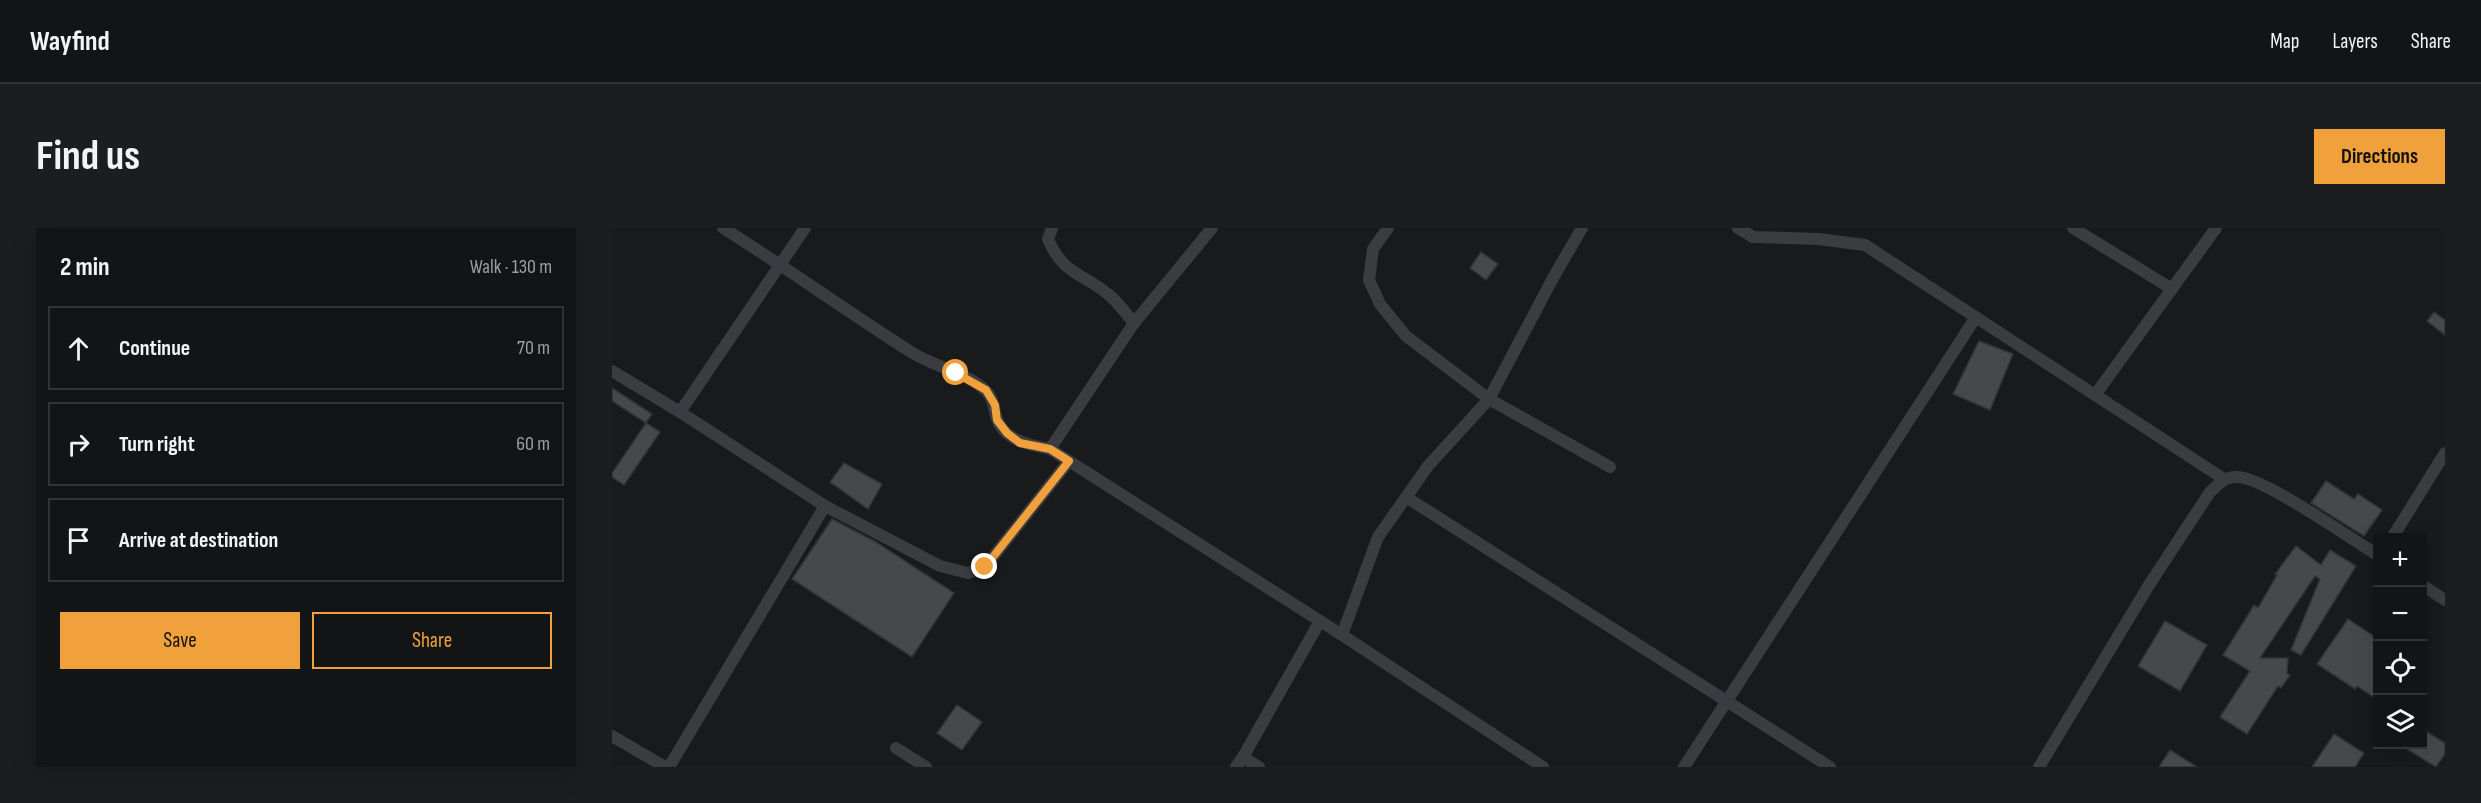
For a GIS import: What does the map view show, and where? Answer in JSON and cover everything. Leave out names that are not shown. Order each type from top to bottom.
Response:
[{"type":"street","points":[[723,228],[914,354],[986,390],[995,405],[997,420],[1007,433],[1020,443],[1050,449],[1342,635],[1543,767]]},
{"type":"street","points":[[680,411],[805,228]]},
{"type":"street","points":[[1052,228],[1048,240],[1055,256],[1076,275],[1108,295],[1134,323]]},
{"type":"street","points":[[1050,449],[1134,323],[1212,228]]},
{"type":"street","points":[[1388,228],[1373,249],[1369,280],[1380,304],[1406,336],[1489,399],[1611,467]]},
{"type":"street","points":[[1342,635],[1378,537],[1428,466],[1489,399],[1582,228]]},
{"type":"street","points":[[1738,228],[1753,237],[1818,239],[1865,245],[2224,479]]},
{"type":"street","points":[[2073,228],[2172,289]]},
{"type":"street","points":[[2095,395],[2216,228]]},
{"type":"street","points":[[1684,767],[1976,317]]},
{"type":"street","points":[[612,371],[680,411],[825,506],[940,566],[968,573],[985,567],[1069,461]]},
{"type":"street","points":[[2395,533],[2445,453]]},
{"type":"street","points":[[2039,767],[2149,585],[2210,492],[2224,479],[2237,477],[2260,482],[2373,552]]},
{"type":"street","points":[[1406,497],[1830,767]]},
{"type":"street","points":[[612,736],[667,767],[825,506]]},
{"type":"street","points":[[2425,587],[2445,600]]},
{"type":"street","points":[[1259,767],[1240,762],[1320,621]]},
{"type":"street","points":[[896,748],[926,767]]},
{"type":"building","points":[[1481,252],[1498,264],[1486,280],[1470,268]]},
{"type":"building","points":[[2434,312],[2445,320],[2445,335],[2427,321]]},
{"type":"building","points":[[1979,341],[2013,354],[1990,410],[1953,394]]},
{"type":"building","points":[[612,388],[652,414],[646,423],[612,401]]},
{"type":"building","points":[[646,423],[660,432],[624,485],[612,477],[612,473]]},
{"type":"building","points":[[844,463],[882,484],[868,509],[830,482]]},
{"type":"building","points":[[2326,481],[2354,499],[2358,494],[2382,510],[2364,536],[2311,503]]},
{"type":"building","points":[[832,519],[876,542],[954,593],[912,657],[792,579]]},
{"type":"building","points":[[2296,546],[2321,565],[2330,550],[2356,566],[2301,655],[2291,650],[2320,579],[2315,576],[2260,658],[2288,658],[2287,674],[2290,675],[2281,688],[2278,686],[2247,734],[2220,717],[2250,671],[2223,655],[2254,605],[2258,608],[2277,575],[2275,574]]},
{"type":"building","points":[[2348,619],[2373,636],[2373,697],[2357,686],[2355,689],[2317,664]]},
{"type":"building","points":[[2165,621],[2207,645],[2180,691],[2138,666]]},
{"type":"building","points":[[957,705],[982,722],[962,750],[937,733]]},
{"type":"building","points":[[2427,732],[2445,743],[2445,754],[2436,767],[2407,749],[2427,749]]},
{"type":"building","points":[[2334,734],[2364,753],[2355,767],[2312,767]]},
{"type":"building","points":[[2170,750],[2197,767],[2159,767]]},
{"type":"route","points":[[956,373],[986,390],[995,405],[997,420],[1007,433],[1020,443],[1050,449],[1069,461],[985,567]]}]
